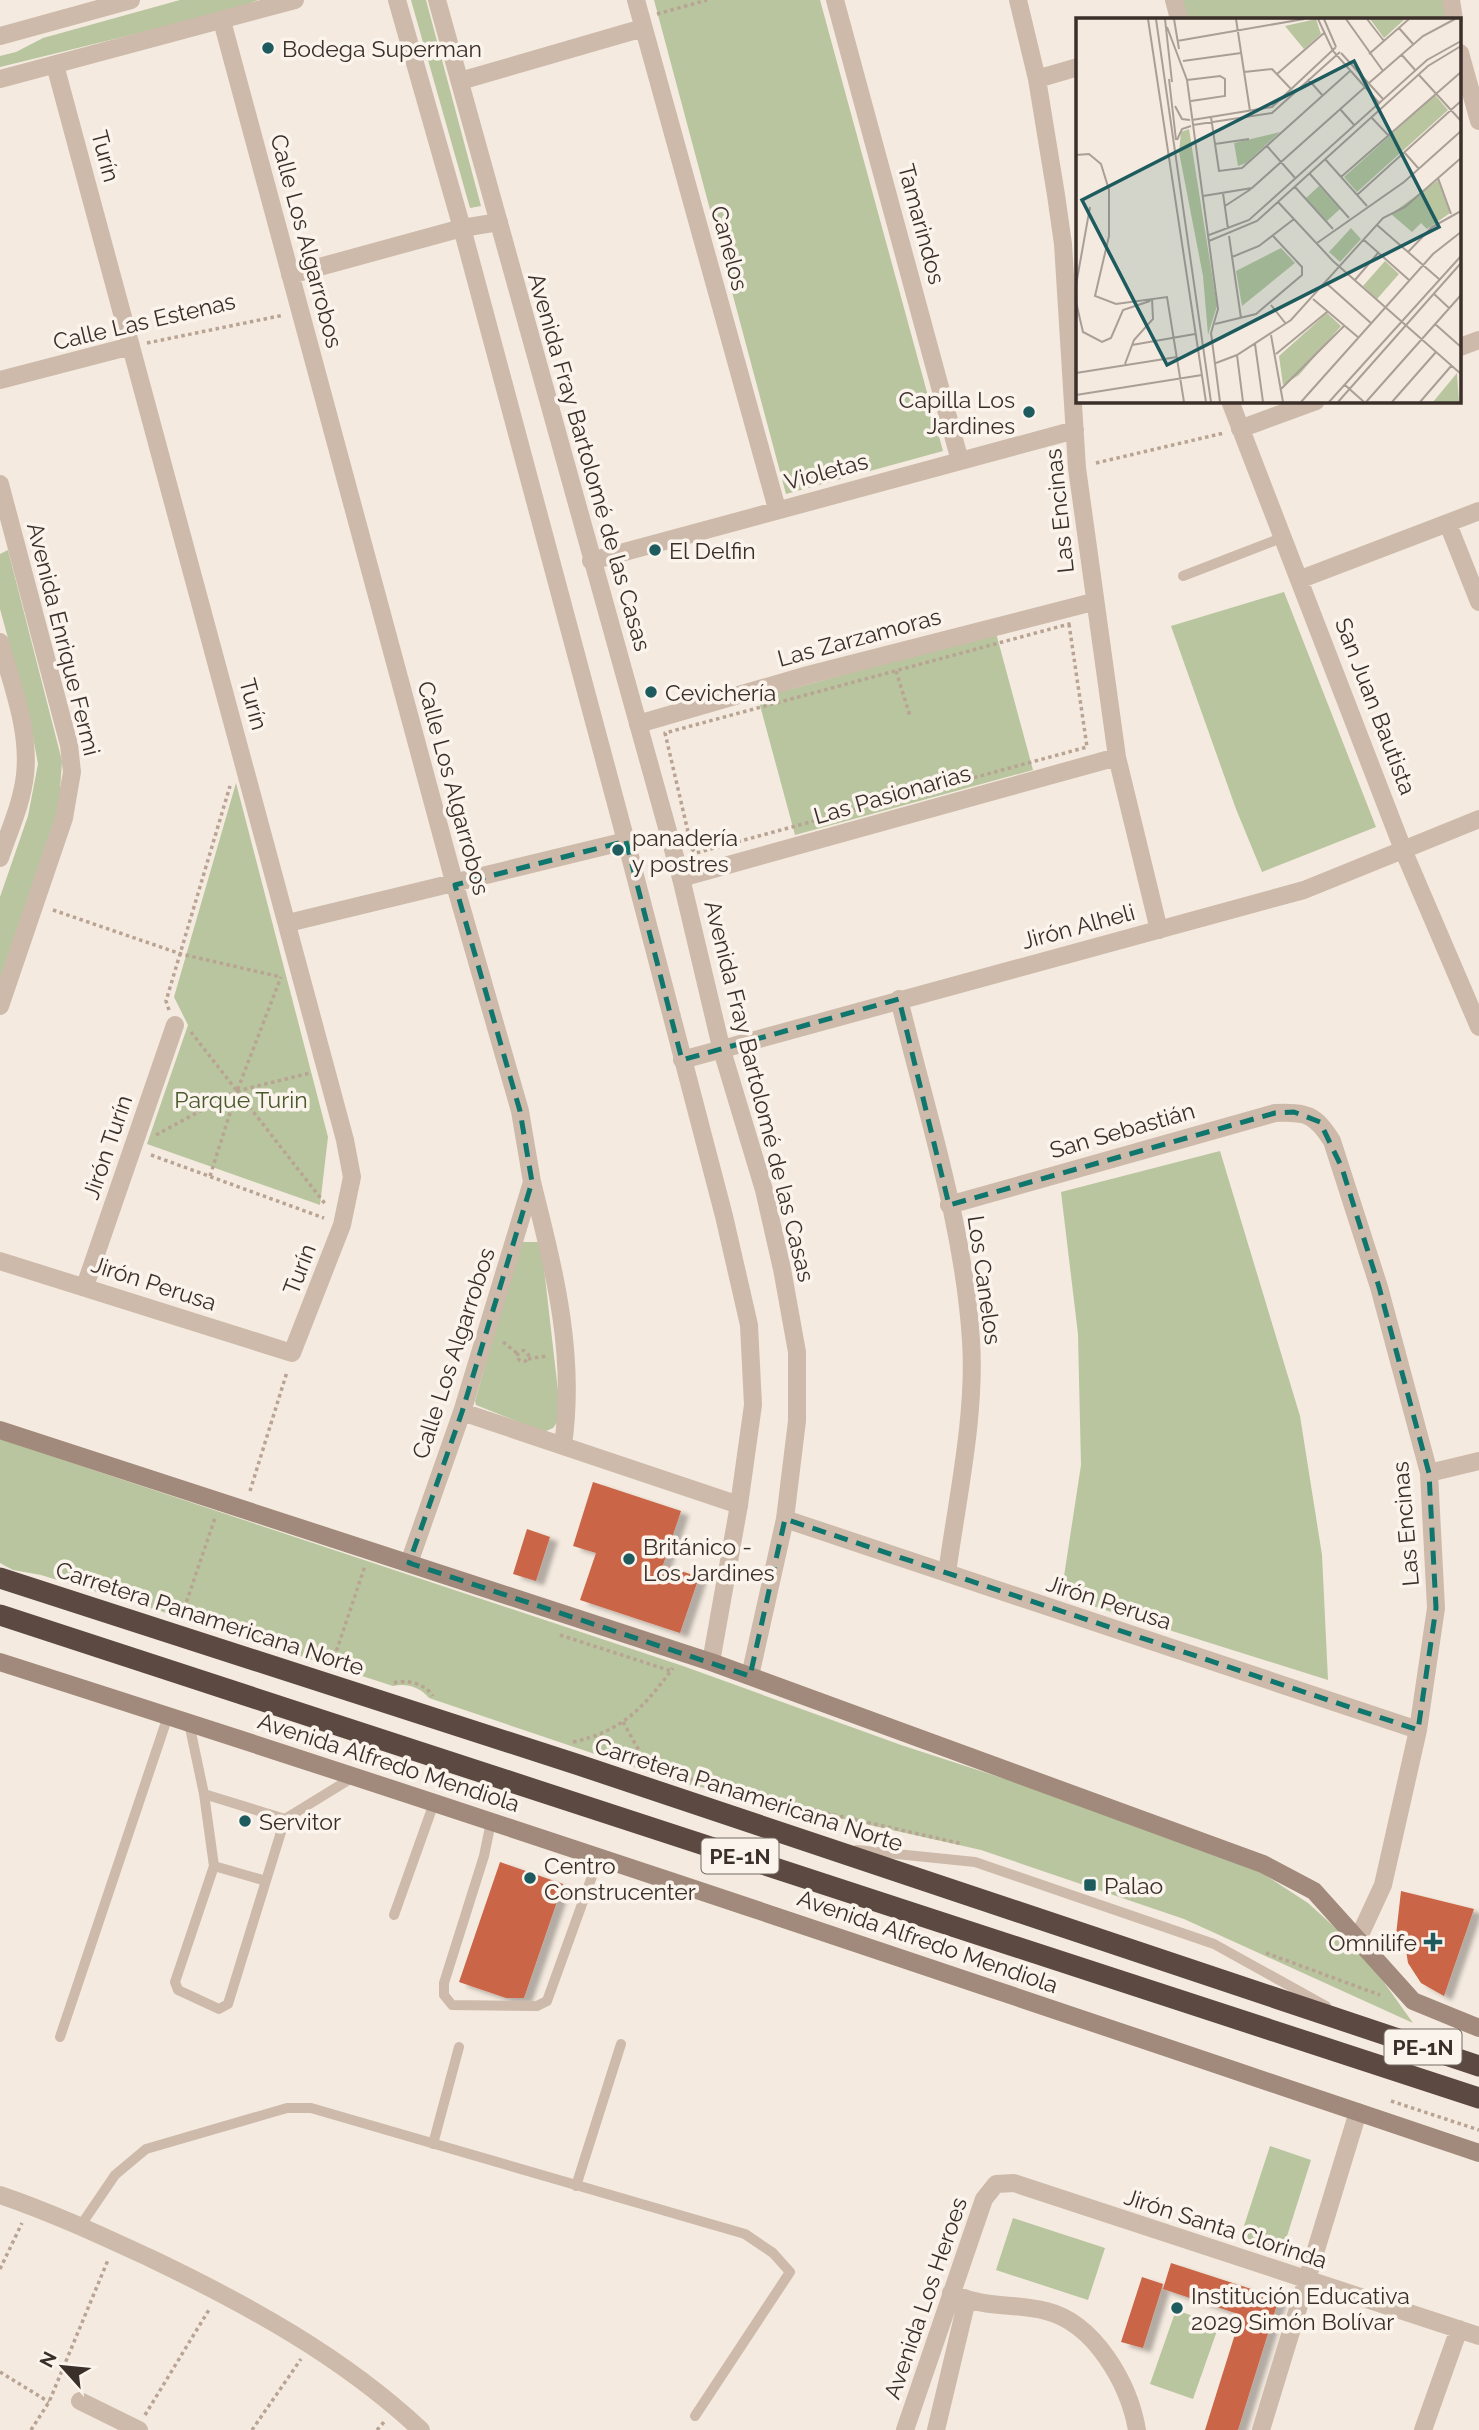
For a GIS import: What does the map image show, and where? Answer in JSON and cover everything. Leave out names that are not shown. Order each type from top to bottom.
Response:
[{"type":"highway","name":"Carretera Panamericana Norte","points":[[0,1578],[822,1846],[1479,2066]]},
{"type":"highway","name":"PE-1N","points":[[0,1615],[1479,2098]]},
{"type":"main road","points":[[0,1430],[711,1662],[1264,1864],[1314,1891],[1413,2001],[1479,2028]]},
{"type":"main road","name":"Avenida Alfredo Mendiola","points":[[0,1662],[434,1802],[1479,2153]]},
{"type":"street","points":[[0,36],[131,0]]},
{"type":"street","points":[[0,79],[295,0]]},
{"type":"street","points":[[397,0],[463,228],[626,841],[724,1216],[749,1325],[753,1405],[739,1505],[711,1662]]},
{"type":"street","name":"Avenida Fray Bartolomé de las Casas","points":[[437,0],[681,878],[721,1047],[764,1190],[797,1352],[797,1421],[785,1519],[750,1676]]},
{"type":"street","name":"Canelos","points":[[636,0],[777,509]]},
{"type":"street","name":"Tamarindos","points":[[835,0],[960,461]]},
{"type":"street","name":"Las Encinas","points":[[1018,0],[1037,79],[1062,244],[1077,468],[1116,757],[1159,930]]},
{"type":"street","points":[[1174,0],[1179,18]]},
{"type":"street","points":[[1451,0],[1454,18]]},
{"type":"street","name":"Calle Los Algarrobos","points":[[222,21],[455,885],[520,1111],[531,1182],[462,1412],[409,1563]]},
{"type":"street","points":[[460,81],[643,28]]},
{"type":"street","points":[[1462,60],[1479,121]]},
{"type":"street","name":"Turín","points":[[55,65],[288,923],[352,1177],[342,1225],[292,1353]]},
{"type":"street","points":[[1037,79],[1076,68]]},
{"type":"street","points":[[290,275],[463,228],[499,222]]},
{"type":"street","points":[[1462,346],[1479,340]]},
{"type":"street","name":"Calle Las Estenas","points":[[0,380],[131,346]]},
{"type":"street","name":"San Juan Bautista","points":[[1230,402],[1301,579],[1404,852],[1474,1000],[1479,1027]]},
{"type":"street","points":[[1240,429],[1313,402]]},
{"type":"street","name":"Violetas","points":[[591,561],[1075,430]]},
{"type":"street","name":"Avenida Enrique Fermi","points":[[0,484],[7,537],[69,744],[72,772],[64,818],[0,1006]]},
{"type":"street","points":[[1301,579],[1479,511]]},
{"type":"street","points":[[1448,524],[1479,602]]},
{"type":"street","name":"Las Zarzamoras","points":[[638,724],[808,675],[1093,602]]},
{"type":"street","points":[[0,642],[22,723],[26,750],[25,776],[0,858]]},
{"type":"street","name":"Las Pasionarias","points":[[681,878],[1116,757]]},
{"type":"street","name":"Jirón Alheli","points":[[682,1060],[721,1047],[1304,890],[1404,852],[1479,819]]},
{"type":"street","points":[[288,923],[455,885],[626,841]]},
{"type":"street","name":"Los Canelos","points":[[899,999],[949,1205],[968,1301],[972,1343],[964,1444],[947,1573]]},
{"type":"street","name":"Jirón Turín","points":[[85,1286],[179,1022]]},
{"type":"street","name":"San Sebastián","points":[[949,1205],[1240,1121],[1275,1113],[1310,1115]]},
{"type":"street","name":"Las Encinas","points":[[1310,1115],[1320,1122],[1332,1141],[1342,1168],[1379,1287],[1429,1473],[1436,1608],[1418,1730],[1383,1885],[1358,1939]]},
{"type":"street","points":[[531,1182],[560,1297],[568,1413],[563,1445]]},
{"type":"street","name":"Jirón Perusa","points":[[0,1261],[292,1353]]},
{"type":"street","points":[[462,1412],[739,1505]]},
{"type":"street","points":[[1429,1473],[1479,1461]]},
{"type":"street","name":"Jirón Perusa","points":[[785,1519],[1418,1730]]},
{"type":"street","points":[[1261,2430],[1359,2112]]},
{"type":"street","name":"Jirón Santa Clorinda","points":[[996,2184],[1014,2183],[1479,2336]]},
{"type":"street","name":"Avenida Los Heroes","points":[[905,2430],[959,2297],[984,2199],[996,2184]]},
{"type":"street","points":[[0,2195],[81,2225],[220,2292],[356,2375],[421,2430]]},
{"type":"street","points":[[936,2430],[959,2297],[985,2306],[1049,2312],[1070,2321],[1106,2357],[1124,2386],[1137,2430]]},
{"type":"street","points":[[1423,2430],[1459,2329]]},
{"type":"street","points":[[80,2401],[112,2424],[138,2430]]},
{"type":"lane","points":[[1183,576],[1284,537]]},
{"type":"lane","points":[[60,2037],[168,1716]]},
{"type":"lane","points":[[189,1723],[204,1794],[214,1866],[175,1982],[178,1990],[219,2009],[228,2004],[285,1819],[355,1776]]},
{"type":"lane","points":[[204,1794],[285,1819]]},
{"type":"lane","points":[[394,1916],[434,1802]]},
{"type":"lane","points":[[491,1822],[484,1856],[444,1983],[444,1995],[452,2005],[537,2006],[547,2001],[599,1857]]},
{"type":"lane","points":[[822,1846],[975,1862],[1214,1944],[1366,2029]]},
{"type":"lane","points":[[214,1866],[266,1881]]},
{"type":"lane","points":[[576,2186],[621,2044]]},
{"type":"lane","points":[[433,2144],[458,2047]]},
{"type":"lane","points":[[81,2225],[115,2175],[146,2149],[287,2108],[311,2108],[745,2234],[773,2253],[790,2272],[695,2416]]},
{"type":"path","points":[[643,28],[659,13],[706,0]]},
{"type":"path","name":"Calle Las Estenas","points":[[131,346],[300,311]]},
{"type":"path","points":[[1077,468],[1240,429]]},
{"type":"path","points":[[1069,624],[1087,747]]},
{"type":"path","points":[[896,671],[910,716]]},
{"type":"path","points":[[241,749],[166,1000],[179,1022],[342,1225]]},
{"type":"path","points":[[34,904],[181,954],[281,977]]},
{"type":"path","points":[[210,1176],[237,1091],[293,945]]},
{"type":"path","points":[[166,1000],[179,1022]]},
{"type":"path","points":[[132,1148],[237,1091],[326,1070]]},
{"type":"path","points":[[132,1148],[342,1225]]},
{"type":"path","points":[[244,1509],[292,1353]]},
{"type":"path","points":[[181,1615],[218,1511]]},
{"type":"path","points":[[332,1664],[367,1560]]},
{"type":"path","points":[[653,1770],[645,1762],[623,1723],[653,1698],[674,1667]]},
{"type":"path","points":[[1389,2101],[1479,2130]]},
{"type":"path","points":[[0,2269],[31,2205]]},
{"type":"path","points":[[31,2430],[49,2402],[116,2242]]},
{"type":"path","points":[[138,2430],[220,2292]]},
{"type":"path","points":[[252,2430],[310,2345]]},
{"type":"path","points":[[0,2372],[49,2402]]},
{"type":"highlighted area","points":[[626,841],[682,1060],[899,999],[949,1205],[1275,1113],[1294,1112],[1320,1122],[1342,1168],[1379,1287],[1429,1473],[1436,1608],[1418,1730],[785,1519],[750,1676],[409,1563],[462,1412],[532,1182],[520,1111],[455,885]]},
{"type":"green space","points":[[180,0],[258,0],[237,9],[0,67],[0,56],[16,52],[43,38]]},
{"type":"green space","points":[[411,0],[426,0],[481,206],[470,208]]},
{"type":"green space","points":[[654,0],[820,0],[943,451],[786,494]]},
{"type":"green space","points":[[1182,0],[1444,0],[1447,18],[1187,18]]},
{"type":"green space","points":[[8,550],[62,761],[59,806],[0,979],[0,897],[28,816],[38,764],[29,715],[0,609],[0,554]]},
{"type":"green space","points":[[1284,592],[1376,827],[1262,872],[1236,809],[1171,626]]},
{"type":"green space","points":[[996,633],[1033,770],[795,835],[758,698]]},
{"type":"green space","name":"Parque Turin","points":[[236,783],[328,1137],[320,1205],[147,1144],[188,1025],[174,997]]},
{"type":"green space","points":[[1220,1151],[1300,1416],[1322,1555],[1328,1680],[1061,1596],[1081,1465],[1078,1334],[1061,1192]]},
{"type":"green space","points":[[521,1242],[541,1242],[561,1417],[553,1428],[544,1432],[476,1405],[475,1401]]},
{"type":"green space","points":[[0,1439],[683,1666],[901,1745],[1180,1836],[1262,1873],[1308,1903],[1363,1953],[1413,2023],[1184,1919],[981,1850],[678,1782],[429,1698],[412,1687],[393,1686],[180,1617],[41,1575],[13,1570],[0,1563]]},
{"type":"green space","points":[[1270,2146],[1311,2160],[1282,2252],[1240,2238]]},
{"type":"green space","points":[[1013,2218],[1105,2248],[1088,2300],[996,2270]]},
{"type":"green space","points":[[1176,2310],[1219,2325],[1193,2399],[1150,2384]]},
{"type":"building","name":"Británico - Los Jardines","points":[[593,1482],[681,1511],[663,1565],[699,1577],[680,1633],[580,1600],[596,1553],[573,1546]]},
{"type":"building","points":[[527,1529],[550,1537],[536,1581],[513,1574]]},
{"type":"building","points":[[500,1862],[563,1884],[524,1998],[506,1998],[459,1982]]},
{"type":"building","name":"Omnilife","points":[[1401,1891],[1474,1909],[1444,1996],[1421,1983],[1408,1963],[1404,1937],[1396,1935]]},
{"type":"building","points":[[1171,2263],[1279,2298],[1238,2430],[1205,2430],[1241,2315],[1163,2289]]},
{"type":"building","points":[[1142,2277],[1163,2284],[1143,2348],[1121,2342]]},
{"type":"place","name":"Bodega Superman","points":[[268,48]]},
{"type":"place","name":"Capilla Los Jardines","points":[[1029,412]]},
{"type":"place","name":"El Delfin","points":[[655,550]]},
{"type":"place","name":"Cevichería","points":[[651,692]]},
{"type":"place","name":"panadería y postres","points":[[618,850]]},
{"type":"place","name":"Británico - Los Jardines","points":[[629,1559]]},
{"type":"place","name":"Servitor","points":[[245,1821]]},
{"type":"place","name":"Centro Construcenter","points":[[530,1878]]},
{"type":"place","name":"Palao","points":[[1090,1885]]},
{"type":"place","name":"Omnilife","points":[[1433,1942]]},
{"type":"place","name":"Institución Educativa 2029 Simón Bolívar","points":[[1177,2308]]}]
